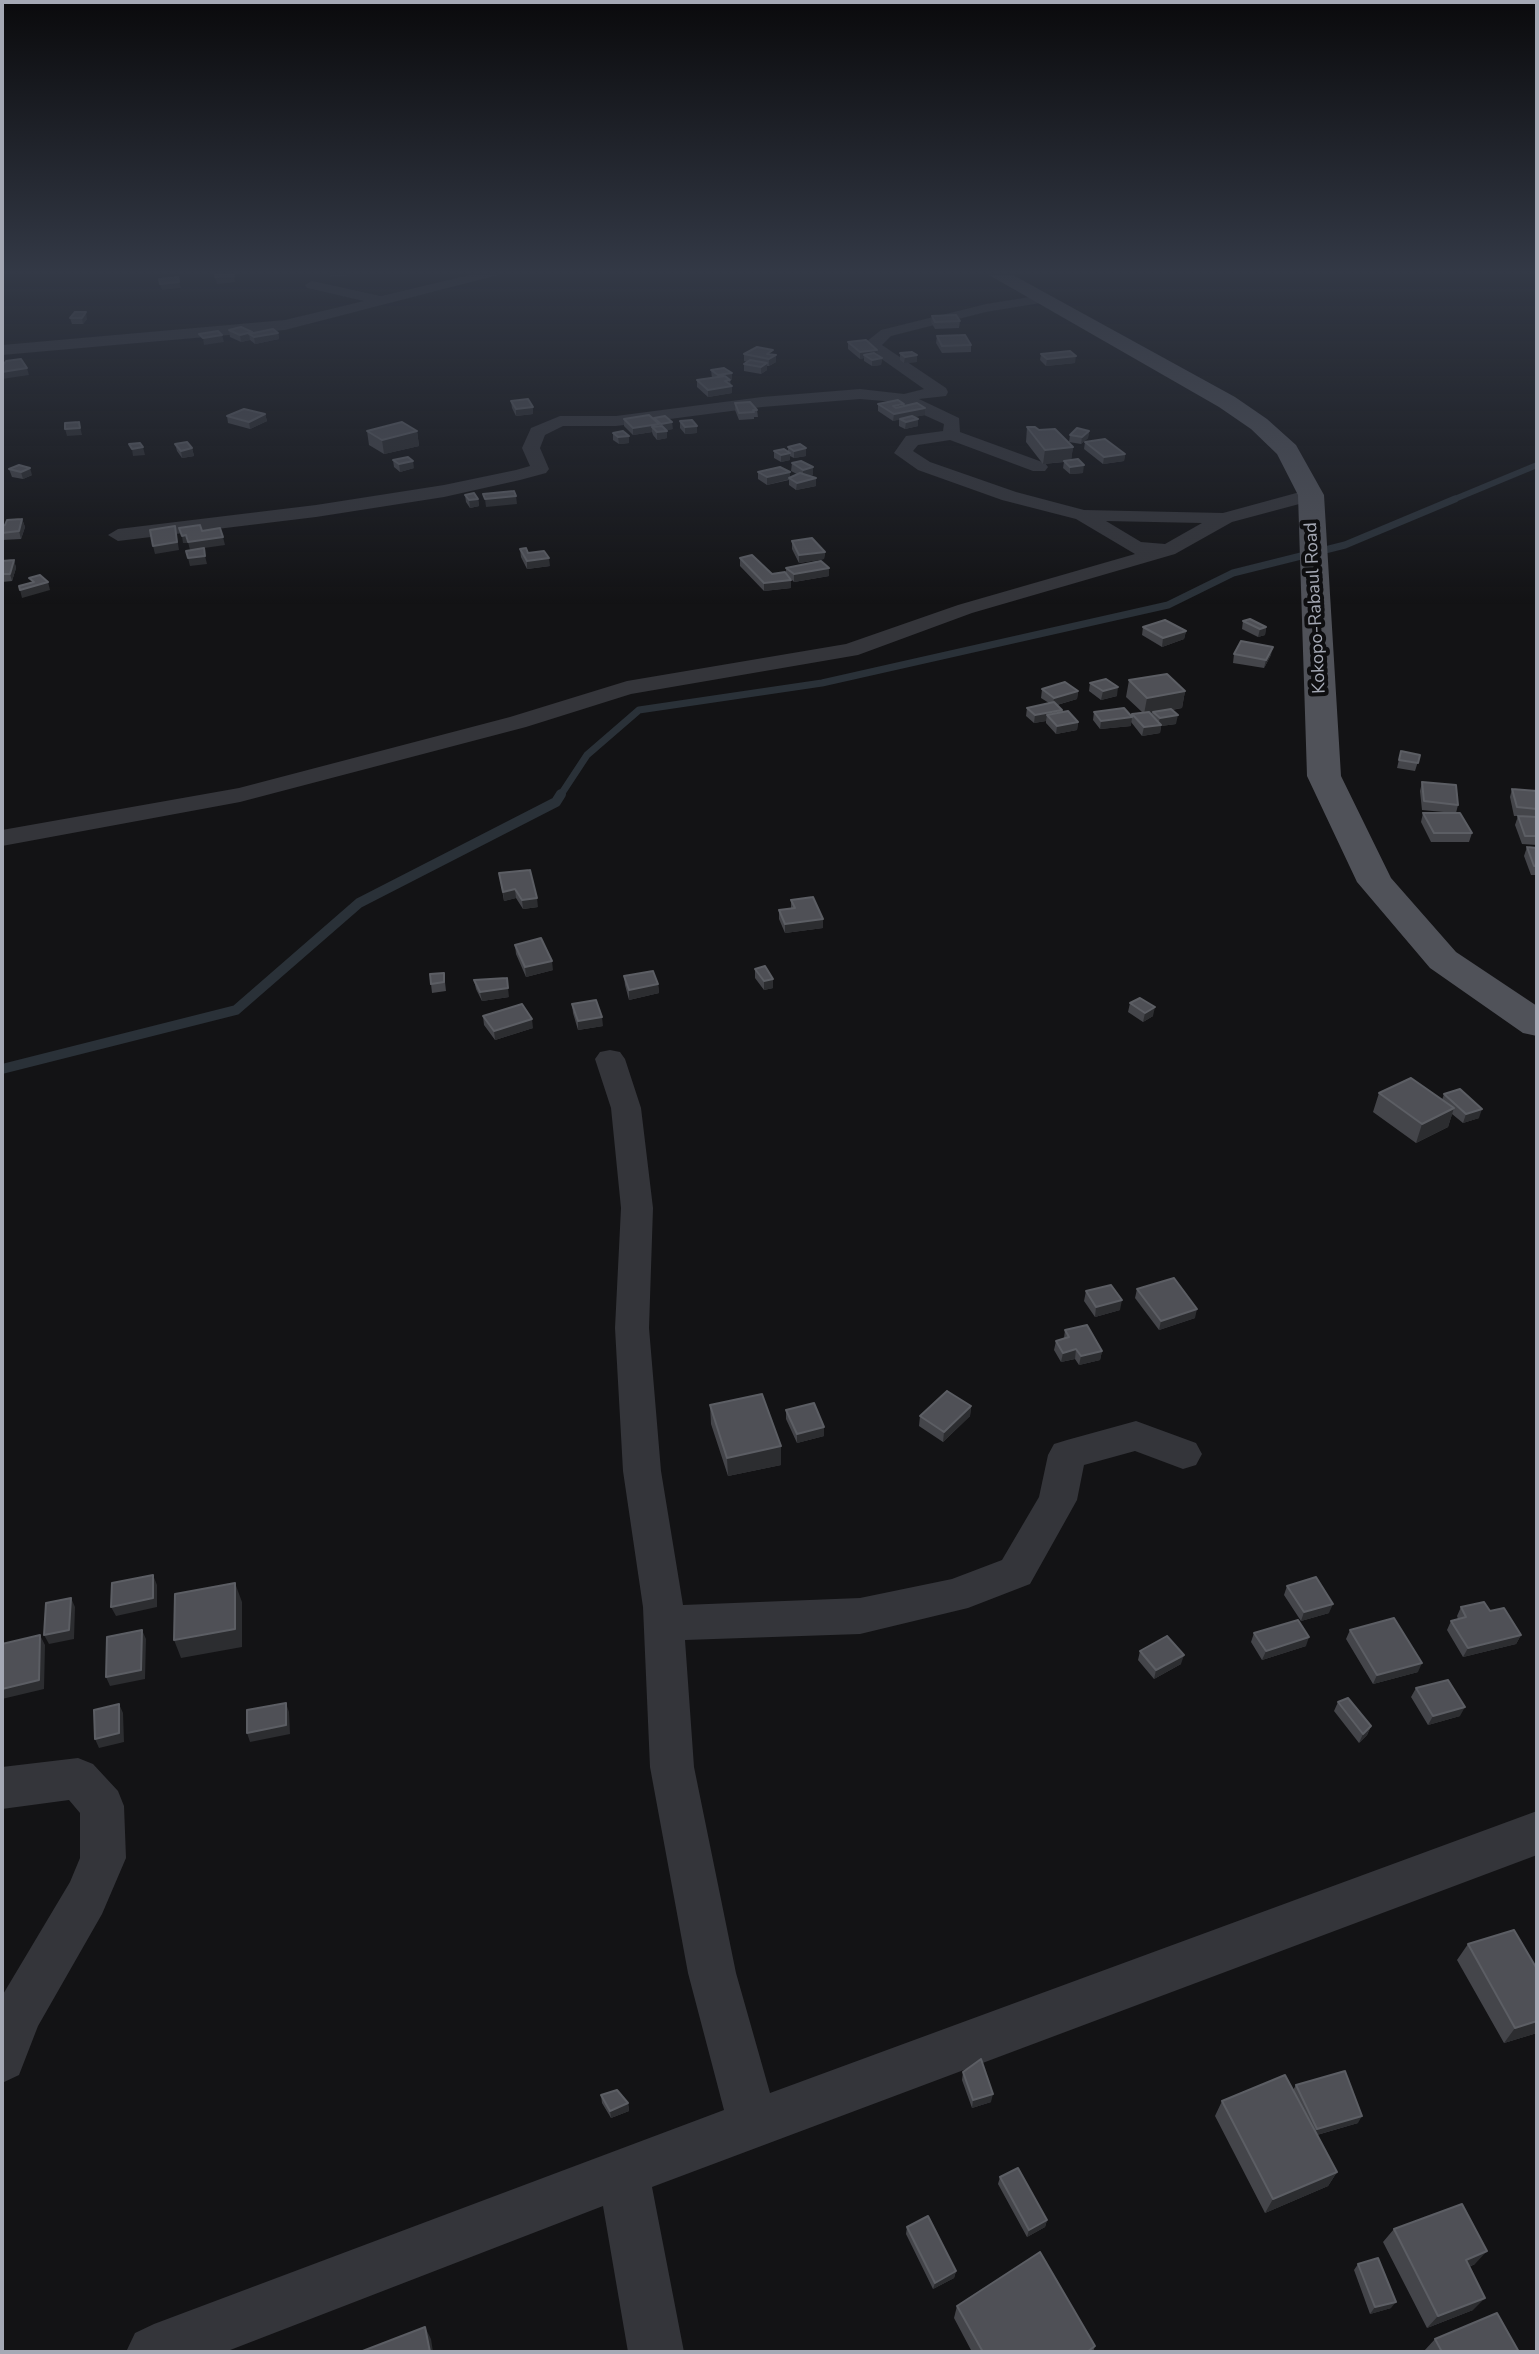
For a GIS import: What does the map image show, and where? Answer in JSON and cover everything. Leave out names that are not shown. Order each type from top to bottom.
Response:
[{"type":"main road","name":"Kokopo-Rabaul Road","points":[[1196,385],[1259,424],[1287,450],[1311,495],[1324,776],[1375,882],[1443,960],[1537,1024]]},
{"type":"street","points":[[118,535],[316,511],[444,491],[520,475],[540,469],[531,448],[537,432],[560,421],[616,421],[762,402],[860,394],[897,397],[940,392],[930,385]]},
{"type":"street","points":[[897,397],[935,411],[953,422],[951,435]]},
{"type":"street","points":[[1039,467],[951,435],[912,440],[903,453],[924,466],[994,491],[1083,515],[1225,518]]},
{"type":"street","points":[[2,838],[240,795],[518,722],[627,688],[850,650],[965,609],[1168,550],[1225,518],[1311,495]]},
{"type":"street","points":[[1083,515],[1136,548],[1168,550]]},
{"type":"street","points":[[610,1059],[626,1108],[637,1208],[633,1344],[642,1471],[663,1623],[672,1767],[712,1973],[753,2123]]},
{"type":"street","points":[[663,1623],[860,1616],[954,1596],[1016,1572],[1058,1500],[1067,1455],[1136,1436],[1183,1454]]},
{"type":"street","points":[[2,1788],[78,1778],[102,1806],[103,1858],[86,1898],[19,2013],[2,2058]]},
{"type":"street","points":[[154,2352],[753,2123],[1537,1833]]},
{"type":"street","points":[[623,2172],[656,2352]]},
{"type":"building","points":[[702,385],[732,386],[708,390]]},
{"type":"building","points":[[528,399],[533,407],[516,409],[511,401]]},
{"type":"building","points":[[898,400],[904,404],[893,406],[896,408],[917,403],[925,408],[894,414],[878,404]]},
{"type":"building","points":[[750,402],[757,410],[739,413],[735,403]]},
{"type":"building","points":[[244,409],[265,414],[249,422],[227,416]]},
{"type":"building","points":[[649,415],[659,424],[633,428],[624,419]]},
{"type":"building","points":[[665,416],[672,422],[661,424],[654,418]]},
{"type":"building","points":[[912,416],[918,419],[906,422],[900,419]]},
{"type":"building","points":[[692,420],[697,426],[685,427],[680,421]]},
{"type":"building","points":[[79,422],[80,428],[65,429],[65,423]]},
{"type":"building","points":[[402,422],[417,431],[382,440],[367,431]]},
{"type":"building","points":[[662,426],[667,431],[657,432],[652,427]]},
{"type":"building","points":[[1027,427],[1055,429],[1073,447],[1045,450]]},
{"type":"building","points":[[1077,428],[1089,431],[1082,437],[1070,435]]},
{"type":"building","points":[[623,431],[629,436],[618,437],[613,433]]},
{"type":"building","points":[[1105,439],[1125,454],[1104,457],[1085,442]]},
{"type":"building","points":[[187,442],[192,448],[181,451],[175,444]]},
{"type":"building","points":[[140,443],[143,447],[132,449],[129,444]]},
{"type":"building","points":[[800,444],[806,448],[794,451],[788,447]]},
{"type":"building","points":[[784,449],[790,453],[781,455],[774,451]]},
{"type":"building","points":[[408,457],[413,461],[399,464],[393,460]]},
{"type":"building","points":[[1078,459],[1084,465],[1070,467],[1064,461]]},
{"type":"building","points":[[801,461],[813,467],[803,470],[792,463]]},
{"type":"building","points":[[19,465],[30,468],[21,472],[9,469]]},
{"type":"building","points":[[780,467],[790,472],[767,477],[758,472]]},
{"type":"building","points":[[800,473],[816,478],[797,483],[789,478]]},
{"type":"building","points":[[514,491],[516,496],[485,499],[483,494]]},
{"type":"building","points":[[474,493],[478,499],[469,500],[465,495]]},
{"type":"building","points":[[22,519],[19,531],[2,533],[2,526],[7,520]]},
{"type":"building","points":[[200,525],[202,531],[220,528],[223,537],[188,542],[179,528]]},
{"type":"building","points":[[175,526],[177,542],[153,546],[150,530]]},
{"type":"building","points":[[812,538],[825,552],[799,555],[792,541]]},
{"type":"building","points":[[204,548],[205,556],[188,558],[186,551]]},
{"type":"building","points":[[526,548],[528,553],[544,551],[549,558],[527,561],[520,549]]},
{"type":"building","points":[[752,555],[772,574],[785,572],[791,580],[764,583],[740,558]]},
{"type":"building","points":[[14,560],[10,574],[2,574],[2,561]]},
{"type":"building","points":[[821,561],[829,568],[794,574],[786,568]]},
{"type":"building","points":[[40,575],[48,582],[20,590],[19,586],[34,582],[29,578]]},
{"type":"building","points":[[1250,619],[1266,627],[1260,629],[1243,621]]},
{"type":"building","points":[[1165,620],[1186,631],[1163,638],[1143,627]]},
{"type":"building","points":[[1241,641],[1273,647],[1266,660],[1234,654]]},
{"type":"building","points":[[1167,674],[1185,691],[1147,698],[1129,680]]},
{"type":"building","points":[[1106,679],[1118,687],[1103,691],[1090,683]]},
{"type":"building","points":[[1065,682],[1078,691],[1054,698],[1042,689]]},
{"type":"building","points":[[1054,702],[1062,710],[1035,715],[1027,708]]},
{"type":"building","points":[[1124,708],[1132,717],[1101,721],[1094,712]]},
{"type":"building","points":[[1171,709],[1178,715],[1160,718],[1153,712]]},
{"type":"building","points":[[1068,711],[1078,722],[1057,726],[1047,715]]},
{"type":"building","points":[[1149,712],[1161,725],[1144,727],[1132,714]]},
{"type":"building","points":[[1401,751],[1420,755],[1418,763],[1399,760]]},
{"type":"building","points":[[1422,782],[1456,785],[1458,805],[1424,801]]},
{"type":"building","points":[[1512,789],[1537,791],[1537,809],[1517,807]]},
{"type":"building","points":[[1423,813],[1460,813],[1472,833],[1434,833]]},
{"type":"building","points":[[1518,816],[1537,817],[1537,836],[1525,836]]},
{"type":"building","points":[[1527,847],[1537,848],[1537,866],[1534,866]]},
{"type":"building","points":[[530,870],[537,898],[522,900],[515,889],[503,892],[499,873]]},
{"type":"building","points":[[813,897],[823,919],[785,924],[779,910],[795,908],[791,900]]},
{"type":"building","points":[[541,938],[552,961],[525,967],[515,945]]},
{"type":"building","points":[[765,966],[773,979],[764,981],[755,969]]},
{"type":"building","points":[[653,971],[658,984],[629,990],[624,976]]},
{"type":"building","points":[[444,973],[444,982],[431,984],[430,974]]},
{"type":"building","points":[[507,978],[508,988],[480,992],[474,980]]},
{"type":"building","points":[[1140,998],[1155,1007],[1145,1013],[1130,1003]]},
{"type":"building","points":[[596,1000],[602,1017],[578,1021],[572,1004]]},
{"type":"building","points":[[522,1004],[532,1019],[494,1031],[483,1016]]},
{"type":"building","points":[[1411,1078],[1454,1108],[1422,1124],[1379,1093]]},
{"type":"building","points":[[1460,1089],[1482,1109],[1466,1114],[1444,1094]]},
{"type":"building","points":[[1174,1278],[1197,1309],[1161,1321],[1137,1289]]},
{"type":"building","points":[[1111,1285],[1122,1300],[1096,1307],[1086,1291]]},
{"type":"building","points":[[1087,1325],[1102,1351],[1081,1356],[1076,1349],[1063,1353],[1056,1341],[1069,1337],[1065,1330]]},
{"type":"building","points":[[947,1391],[971,1406],[944,1432],[920,1416]]},
{"type":"building","points":[[762,1394],[781,1446],[727,1458],[710,1405]]},
{"type":"building","points":[[814,1403],[824,1427],[797,1434],[786,1410]]},
{"type":"building","points":[[153,1575],[153,1598],[111,1607],[112,1583]]},
{"type":"building","points":[[1316,1577],[1333,1604],[1304,1612],[1287,1586]]},
{"type":"building","points":[[235,1583],[235,1629],[174,1640],[175,1594]]},
{"type":"building","points":[[71,1598],[69,1630],[44,1635],[46,1603]]},
{"type":"building","points":[[1484,1602],[1490,1611],[1504,1608],[1521,1635],[1468,1648],[1451,1621],[1466,1617],[1461,1607]]},
{"type":"building","points":[[1394,1618],[1422,1663],[1377,1675],[1350,1630]]},
{"type":"building","points":[[1298,1620],[1309,1637],[1266,1651],[1254,1633]]},
{"type":"building","points":[[142,1630],[141,1670],[106,1677],[107,1637]]},
{"type":"building","points":[[40,1635],[39,1680],[2,1689],[2,1644]]},
{"type":"building","points":[[1167,1636],[1184,1655],[1156,1670],[1140,1651]]},
{"type":"building","points":[[1448,1680],[1465,1707],[1433,1716],[1416,1688]]},
{"type":"building","points":[[1348,1698],[1371,1726],[1363,1734],[1338,1702]]},
{"type":"building","points":[[286,1703],[286,1725],[247,1733],[247,1710]]},
{"type":"building","points":[[119,1704],[119,1733],[95,1739],[94,1710]]},
{"type":"building","points":[[1514,1930],[1537,1969],[1537,2021],[1515,2028],[1468,1944]]},
{"type":"building","points":[[981,2059],[993,2094],[973,2100],[963,2072]]},
{"type":"building","points":[[1345,2071],[1362,2116],[1317,2129],[1296,2085]]},
{"type":"building","points":[[1285,2075],[1337,2172],[1273,2199],[1222,2101]]},
{"type":"building","points":[[617,2090],[628,2103],[610,2111],[601,2095]]},
{"type":"building","points":[[1018,2168],[1047,2220],[1029,2230],[1000,2177]]},
{"type":"building","points":[[1462,2204],[1487,2251],[1466,2260],[1485,2298],[1438,2316],[1394,2229]]},
{"type":"building","points":[[928,2216],[956,2271],[935,2283],[907,2227]]},
{"type":"building","points":[[1040,2252],[1095,2346],[1087,2352],[983,2352],[957,2306]]},
{"type":"building","points":[[1378,2258],[1396,2302],[1375,2307],[1358,2264]]},
{"type":"building","points":[[1497,2313],[1519,2352],[1442,2352],[1435,2339]]},
{"type":"building","points":[[425,2327],[430,2352],[360,2352]]},
{"type":"waterway","points":[[1450,501],[1537,465]]},
{"type":"waterway","points":[[560,796],[587,755],[639,710],[822,683],[1168,605],[1233,573],[1345,545],[1455,499]]},
{"type":"waterway","points":[[2,1069],[236,1010],[359,903],[556,802],[561,794]]}]
